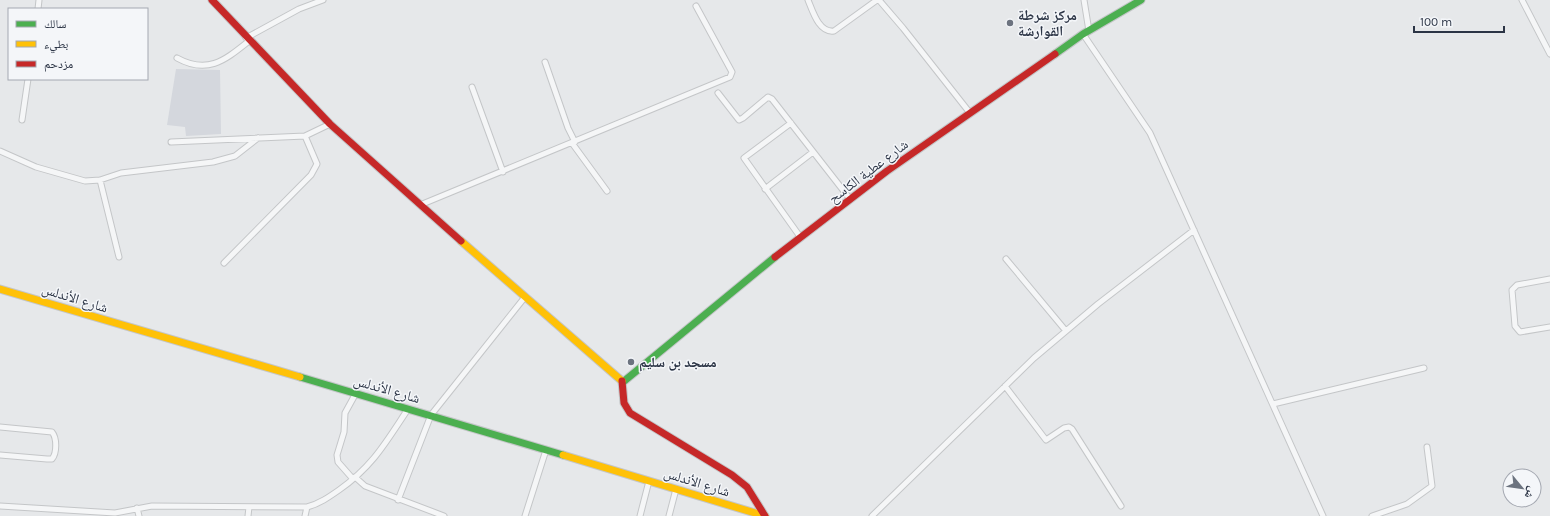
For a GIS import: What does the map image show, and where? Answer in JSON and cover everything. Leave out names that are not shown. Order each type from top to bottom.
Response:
[{"type":"main road","points":[[212,0],[330,124],[420,205],[623,382],[624,403],[630,413],[732,475],[747,487],[765,516]]},
{"type":"main road","name":"شارع عطية الكاسح","points":[[623,382],[801,238],[887,172],[1086,33],[1141,0]]},
{"type":"main road","name":"شارع الأندلس","points":[[0,289],[432,415],[765,516]]},
{"type":"street","points":[[177,58],[192,64],[217,64],[225,60],[248,39],[299,10],[323,0]]},
{"type":"street","points":[[808,0],[820,25],[824,30],[829,32],[834,31],[878,0],[903,28],[970,113]]},
{"type":"street","points":[[1084,0],[1086,33],[1150,133],[1323,516]]},
{"type":"street","points":[[1522,0],[1550,54]]},
{"type":"street","points":[[420,205],[574,143],[730,77],[732,72],[696,6]]},
{"type":"street","points":[[545,62],[574,143],[607,191]]},
{"type":"street","points":[[22,120],[28,80]]},
{"type":"street","points":[[472,87],[503,172]]},
{"type":"street","points":[[718,93],[738,120],[768,97],[772,98],[850,200]]},
{"type":"street","points":[[791,123],[744,158],[801,238]]},
{"type":"street","points":[[171,142],[305,136],[330,124]]},
{"type":"street","points":[[224,263],[311,175],[317,164],[305,136]]},
{"type":"street","points":[[0,151],[36,167],[85,181],[100,180],[121,173],[213,162],[235,156],[258,138]]},
{"type":"street","points":[[765,189],[813,152]]},
{"type":"street","points":[[100,180],[119,257]]},
{"type":"street","points":[[872,516],[1034,358],[1194,230]]},
{"type":"street","points":[[1006,259],[1066,331]]},
{"type":"street","points":[[1550,279],[1517,285],[1512,290],[1515,326],[1518,331],[1520,332],[1550,327]]},
{"type":"street","points":[[398,500],[432,415],[525,297]]},
{"type":"street","points":[[1273,404],[1424,368]]},
{"type":"street","points":[[1005,386],[1046,440],[1064,428],[1069,427],[1072,429],[1121,506]]},
{"type":"street","points":[[356,393],[345,413],[344,432],[337,455],[338,462],[354,478],[365,486],[398,500],[444,516]]},
{"type":"street","points":[[0,506],[87,514],[115,513],[152,506],[307,507],[317,504],[354,478],[374,460],[408,409]]},
{"type":"street","points":[[0,427],[50,431],[55,436],[55,453],[52,458],[0,455]]},
{"type":"street","points":[[1372,516],[1407,504],[1432,486],[1427,447]]},
{"type":"street","points":[[524,516],[546,450]]},
{"type":"street","points":[[640,516],[650,482]]},
{"type":"street","points":[[669,516],[676,489]]},
{"type":"street","points":[[248,516],[249,506]]},
{"type":"street","points":[[306,516],[307,507]]},
{"type":"street","points":[[137,508],[139,516]]},
{"type":"shaded area","points":[[176,69],[220,70],[221,134],[186,136],[185,127],[167,125]]},
{"type":"traffic: fast","points":[[1055,54],[1083,34],[1141,0]]},
{"type":"traffic: fast","points":[[623,382],[775,257]]},
{"type":"traffic: fast","points":[[300,377],[563,455]]},
{"type":"traffic: slow","points":[[461,241],[622,381]]},
{"type":"traffic: slow","points":[[0,289],[300,377]]},
{"type":"traffic: slow","points":[[563,455],[765,516]]},
{"type":"traffic: jam","points":[[212,0],[330,124],[461,241]]},
{"type":"traffic: jam","points":[[775,257],[887,171],[1055,54]]},
{"type":"traffic: jam","points":[[622,381],[624,403],[630,413],[732,475],[747,487],[765,516]]},
{"type":"place","name":"مركز شرطة القوارشة","points":[[1010,23]]},
{"type":"place","name":"مسجد بن سليم","points":[[631,362]]}]
